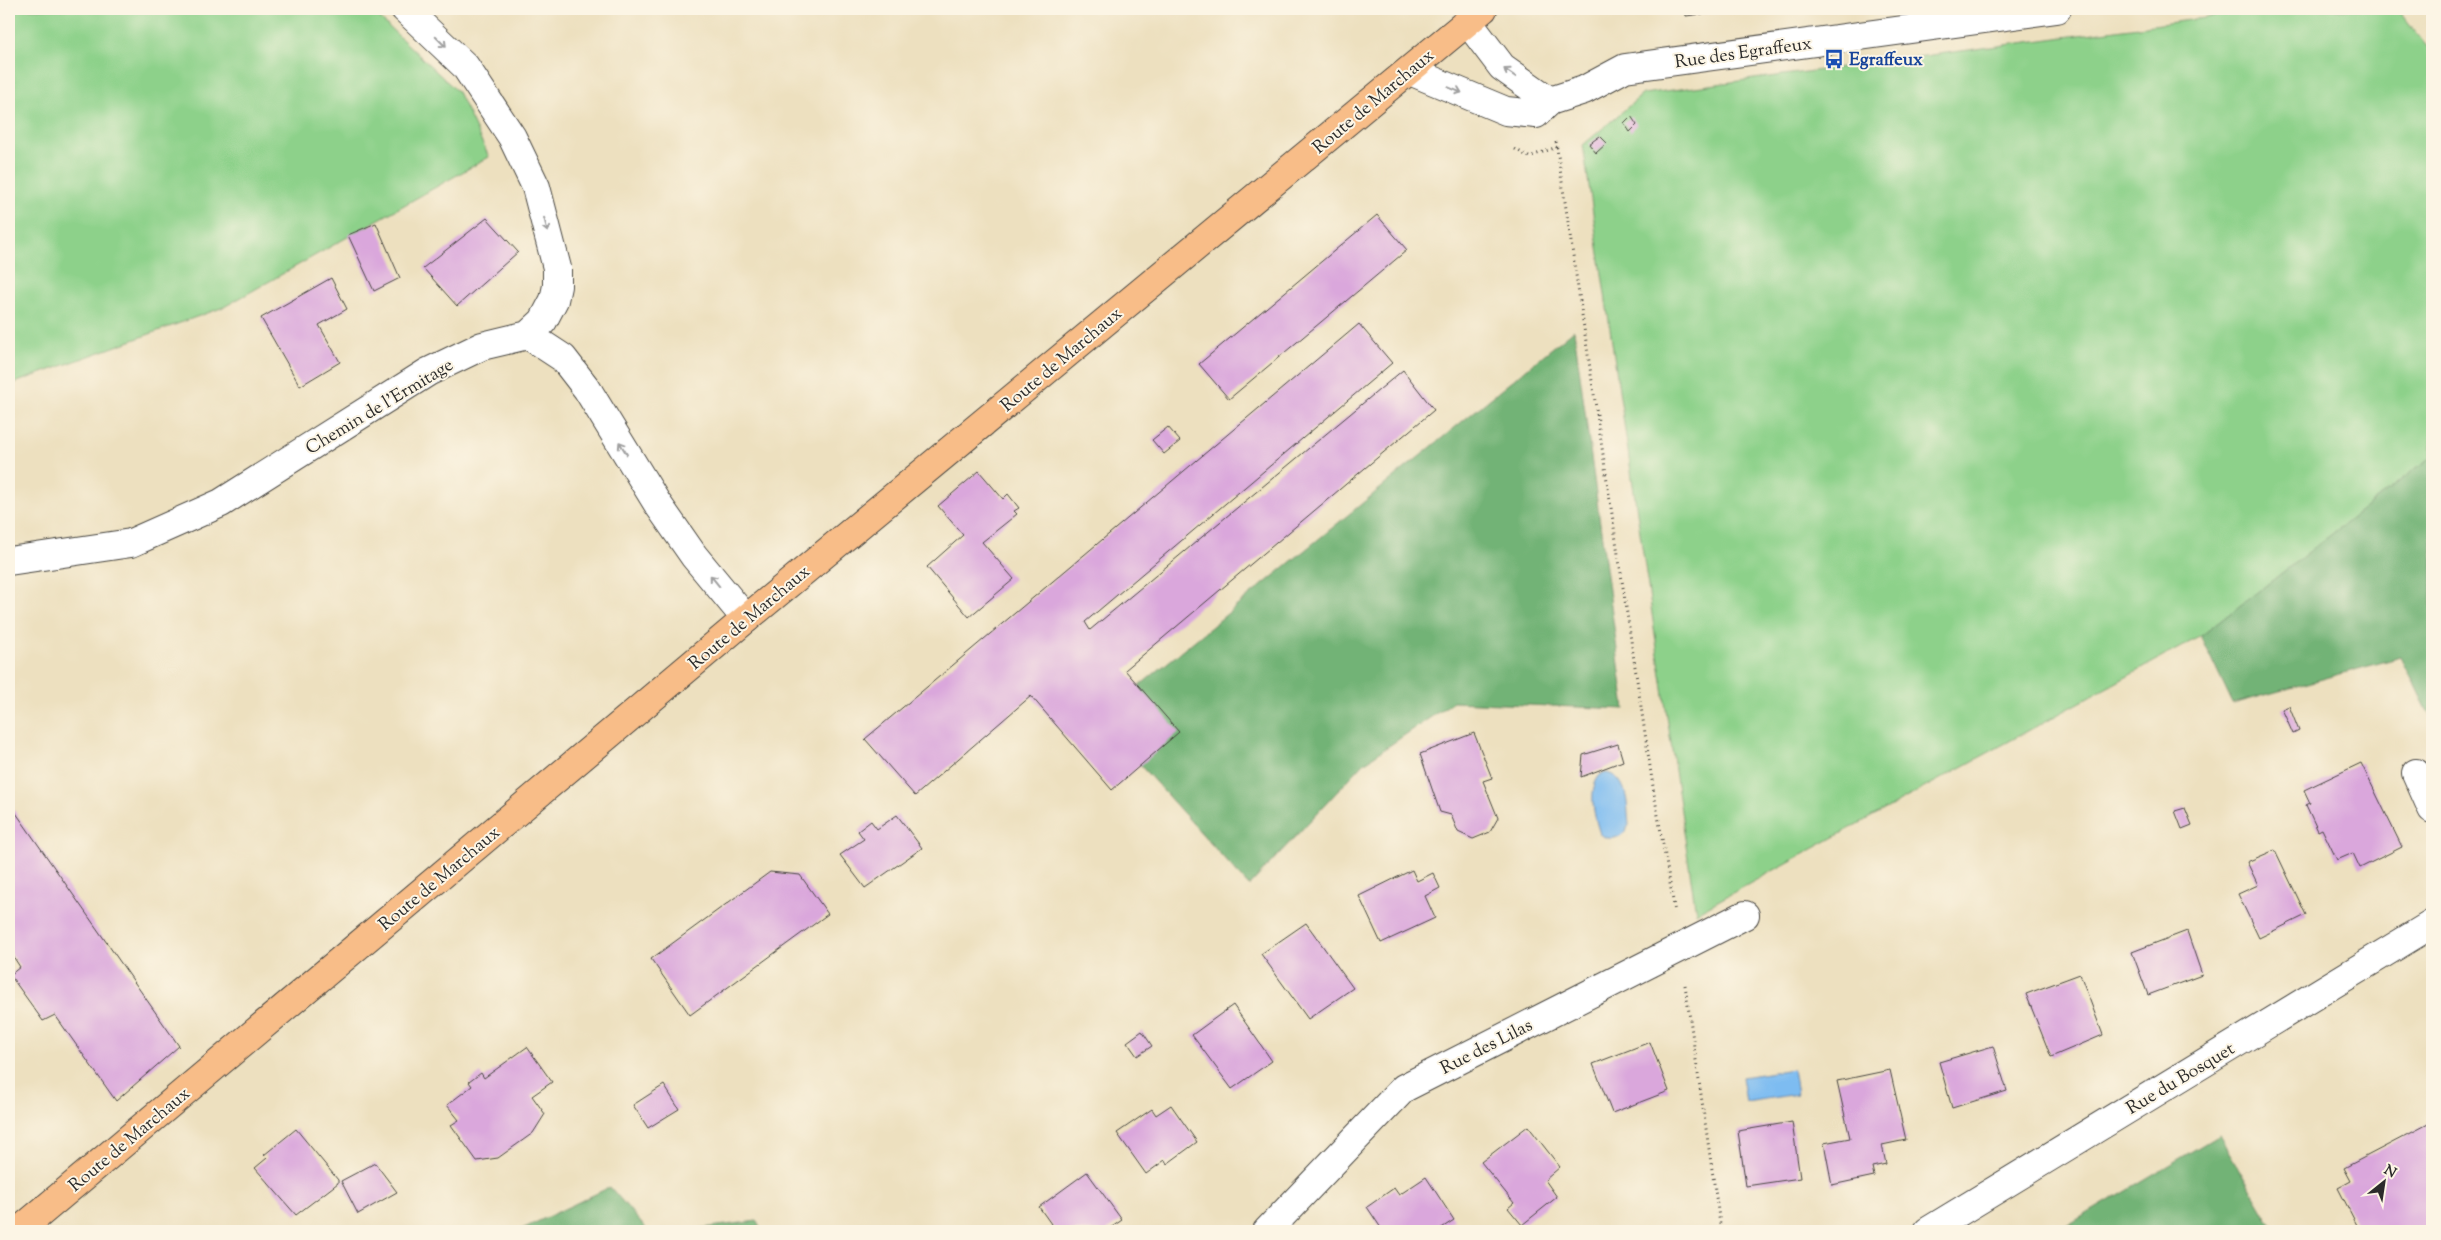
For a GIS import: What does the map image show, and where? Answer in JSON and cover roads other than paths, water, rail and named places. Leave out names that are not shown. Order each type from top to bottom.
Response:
[{"type":"main road","name":"Route de Marchaux","points":[[19,1231],[746,619],[1476,16]]},
{"type":"street","points":[[405,9],[465,66],[512,137],[536,187],[557,268],[558,286],[554,300],[543,322],[528,335],[563,358],[587,390],[662,511],[694,556],[746,619]]},
{"type":"street","name":"Rue des Egraffeux","points":[[1410,71],[1506,111],[1536,114],[1550,101],[1584,90],[1625,68],[2056,9]]},
{"type":"street","points":[[1476,16],[1502,67],[1550,101]]},
{"type":"street","name":"Chemin de l'Ermitage","points":[[9,561],[131,543],[221,503],[428,372],[482,346],[528,335]]},
{"type":"street","points":[[2416,772],[2432,809]]},
{"type":"street","name":"Rue des Lilas","points":[[1267,1231],[1404,1088],[1745,915]]},
{"type":"street","name":"Rue du Bosquet","points":[[1928,1231],[2432,924]]},
{"type":"water","points":[[1607,773],[1614,776],[1623,787],[1628,810],[1629,825],[1624,833],[1613,838],[1604,837],[1600,834],[1593,802],[1594,787],[1597,780],[1601,774]]},
{"type":"water","points":[[1793,1069],[1797,1094],[1746,1102],[1742,1077]]},
{"type":"place","name":"Egraffeux","points":[[1834,59]]}]
